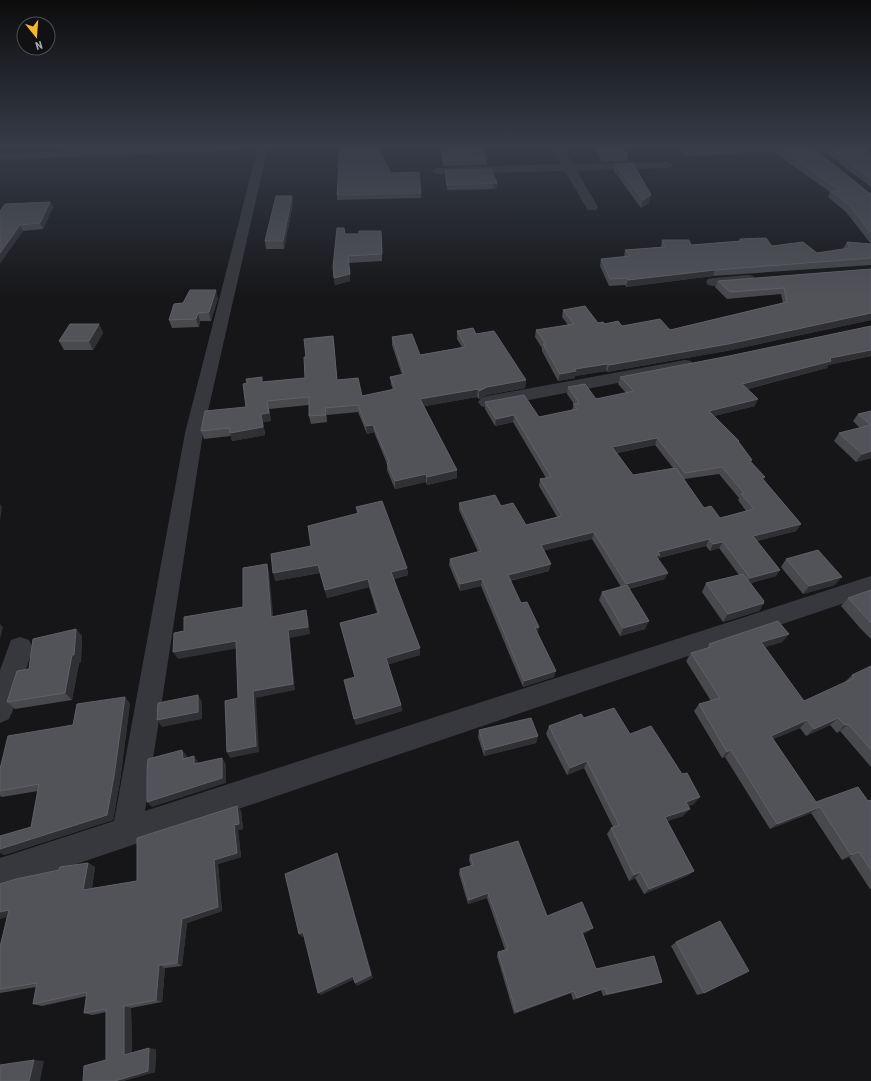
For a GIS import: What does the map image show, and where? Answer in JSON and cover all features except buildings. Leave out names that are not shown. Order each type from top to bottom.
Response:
[{"type":"street","points":[[127,832],[194,433],[251,197]]},
{"type":"street","points":[[586,197],[592,207]]},
{"type":"street","points":[[713,282],[765,278]]},
{"type":"street","points":[[488,402],[703,362]]},
{"type":"street","points":[[0,874],[871,585]]},
{"type":"street","points":[[0,710],[20,648]]}]
